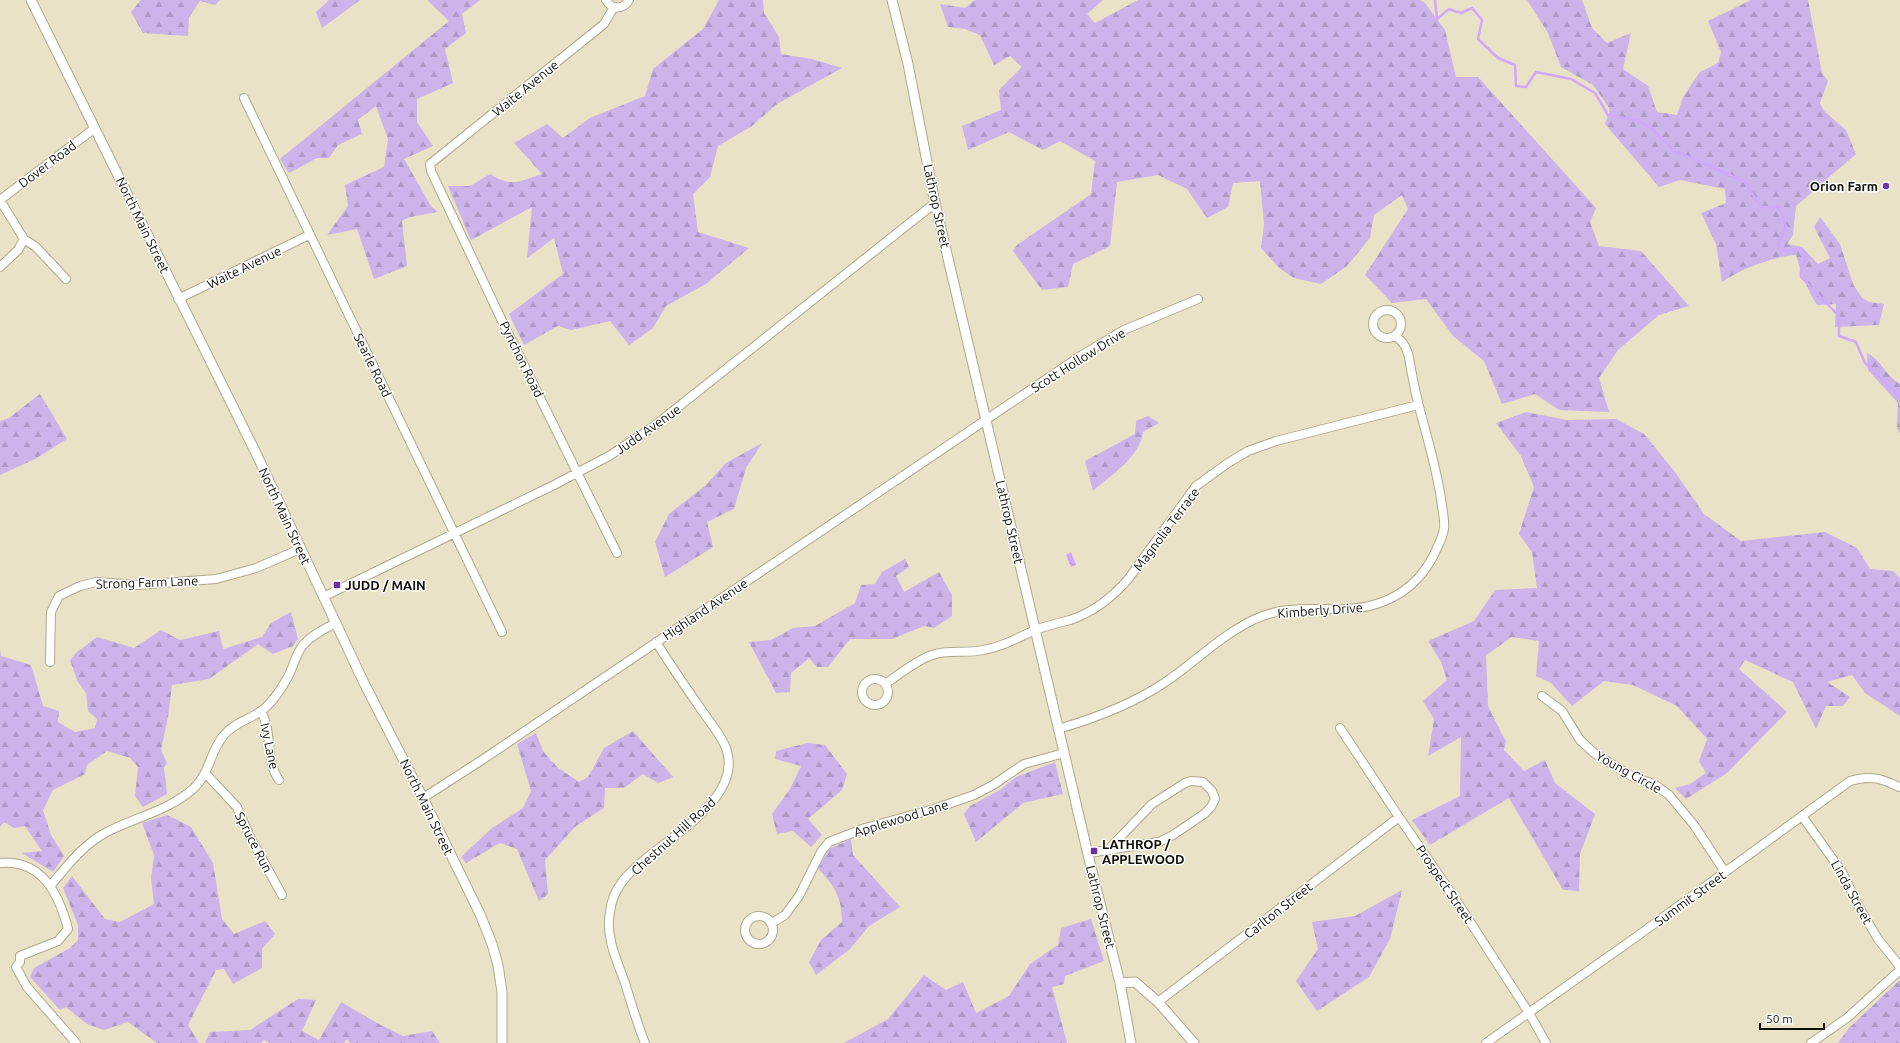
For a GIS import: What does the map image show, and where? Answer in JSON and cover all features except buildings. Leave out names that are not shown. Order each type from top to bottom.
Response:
[{"type":"street","name":"North Main Street","points":[[31,0],[178,299],[255,451],[364,683],[423,798],[492,944],[498,964],[502,992],[502,1043]]},
{"type":"street","points":[[606,0],[614,7],[623,6],[629,0]]},
{"type":"street","name":"Lathrop Street","points":[[892,0],[908,64],[935,203],[1058,730],[1120,983],[1131,1043]]},
{"type":"street","name":"Waite Avenue","points":[[430,164],[604,24],[614,7]]},
{"type":"street","name":"Searle Road","points":[[244,98],[502,632]]},
{"type":"street","name":"Dover Road","points":[[0,200],[95,128]]},
{"type":"street","name":"Pynchon Road","points":[[430,164],[431,171],[504,325],[617,553]]},
{"type":"street","points":[[0,200],[24,239],[36,247],[66,279]]},
{"type":"street","name":"Judd Avenue","points":[[323,597],[578,472],[618,450],[653,428],[935,203]]},
{"type":"street","name":"Waite Avenue","points":[[178,299],[309,235]]},
{"type":"street","points":[[0,267],[18,250],[24,239]]},
{"type":"street","name":"Scott Hollow Drive","points":[[985,419],[1104,341],[1124,330],[1198,299]]},
{"type":"street","name":"Kimberly Drive","points":[[1058,730],[1089,720],[1134,701],[1165,682],[1238,628],[1265,614],[1284,610],[1348,609],[1368,607],[1391,599],[1409,588],[1430,564],[1444,529],[1439,478],[1418,406],[1408,352],[1402,342],[1395,336]]},
{"type":"street","name":"Magnolia Terrace","points":[[885,684],[918,661],[929,656],[950,651],[970,652],[992,648],[1012,641],[1035,630],[1072,619],[1090,611],[1118,592],[1171,522],[1186,498],[1196,486],[1228,462],[1248,451],[1276,441],[1418,406]]},
{"type":"street","name":"Highland Avenue","points":[[423,798],[985,419]]},
{"type":"street","name":"Strong Farm Lane","points":[[50,662],[51,612],[59,596],[80,586],[96,582],[137,585],[216,579],[256,568],[300,549]]},
{"type":"street","points":[[51,885],[79,853],[98,837],[175,802],[194,788],[206,774],[215,750],[224,734],[236,724],[261,712],[282,687],[304,645],[316,634],[336,622]]},
{"type":"street","name":"Chestnut Hill Road","points":[[645,1043],[611,942],[608,924],[615,894],[622,881],[701,814],[719,795],[725,782],[729,766],[727,751],[717,733],[656,642]]},
{"type":"street","name":"Young Circle","points":[[1542,696],[1562,711],[1580,740],[1594,753],[1633,777],[1654,784],[1669,795],[1694,825],[1725,872]]},
{"type":"street","name":"Ivy Lane","points":[[261,712],[268,728],[273,768],[279,780]]},
{"type":"street","name":"Prospect Street","points":[[1340,728],[1454,897],[1529,1013],[1546,1043]]},
{"type":"street","name":"Applewood Lane","points":[[772,923],[785,915],[799,896],[821,852],[829,842],[864,828],[934,809],[974,795],[993,785],[1024,764],[1064,753]]},
{"type":"street","name":"Spruce Run","points":[[206,774],[237,807],[251,839],[282,895]]},
{"type":"street","name":"Summit Street","points":[[1486,1043],[1850,781],[1862,777],[1878,778],[1899,787]]},
{"type":"street","points":[[1089,853],[1159,842],[1173,835],[1204,814],[1214,802],[1215,799],[1212,790],[1204,782],[1191,781],[1185,783],[1145,810],[1108,850]]},
{"type":"street","name":"Linda Street","points":[[1802,816],[1842,872],[1859,907],[1878,939],[1898,964],[1900,970],[1846,1018],[1811,1043]]},
{"type":"street","name":"Carlton Street","points":[[1158,1002],[1399,817]]},
{"type":"street","points":[[0,863],[10,862],[33,869],[51,885],[63,910],[68,929],[58,941],[20,956],[20,962],[16,967],[27,987],[76,1043]]},
{"type":"street","points":[[1120,983],[1135,982],[1158,1002],[1194,1043]]},
{"type":"green space","points":[[141,0],[220,0],[215,5],[200,1],[189,17],[188,36],[143,33],[131,12]]},
{"type":"green space","points":[[329,0],[360,0],[322,28],[316,12]]},
{"type":"green space","points":[[427,0],[480,0],[462,14],[466,33],[445,49],[453,83],[417,99],[417,122],[433,146],[404,159],[431,206],[438,212],[410,217],[402,221],[407,266],[374,279],[357,229],[327,235],[348,206],[345,185],[384,167],[388,139],[376,106],[358,120],[362,134],[338,145],[329,158],[317,158],[289,173],[280,159],[449,21]]},
{"type":"green space","points":[[719,0],[763,0],[764,13],[779,37],[781,54],[812,59],[842,68],[777,104],[752,126],[718,146],[710,177],[693,194],[698,232],[749,248],[706,284],[666,306],[653,328],[629,345],[610,321],[571,330],[558,326],[524,345],[509,314],[563,274],[554,238],[527,258],[532,207],[471,240],[448,186],[470,186],[490,174],[504,181],[516,182],[542,174],[514,143],[547,124],[563,138],[590,118],[645,96],[653,69],[703,29]]},
{"type":"green space","points":[[975,0],[1103,0],[1087,14],[1095,23],[1138,0],[1420,0],[1425,3],[1445,30],[1456,77],[1478,77],[1596,208],[1590,222],[1599,246],[1641,251],[1689,306],[1659,315],[1618,350],[1599,378],[1609,412],[1559,410],[1535,394],[1502,404],[1484,361],[1453,336],[1426,299],[1392,303],[1365,275],[1408,209],[1402,195],[1374,215],[1370,238],[1347,266],[1321,284],[1294,278],[1279,268],[1261,248],[1264,224],[1260,181],[1233,183],[1228,207],[1207,218],[1187,189],[1158,175],[1117,182],[1110,246],[1073,264],[1068,287],[1042,290],[1013,251],[1017,245],[1091,194],[1095,161],[1060,141],[1043,150],[1009,132],[968,150],[962,126],[1001,110],[999,90],[1022,67],[1010,56],[994,65],[980,35],[965,29],[948,27],[940,4],[965,8]]},
{"type":"green space","points":[[1527,0],[1582,0],[1592,28],[1607,43],[1631,33],[1623,69],[1648,86],[1657,112],[1677,115],[1683,97],[1700,72],[1718,63],[1721,52],[1708,21],[1751,0],[1808,0],[1822,73],[1828,81],[1820,103],[1824,111],[1846,130],[1856,154],[1796,206],[1793,235],[1787,244],[1802,247],[1818,264],[1830,258],[1814,227],[1820,217],[1840,244],[1853,284],[1862,298],[1869,302],[1884,304],[1879,325],[1835,327],[1836,304],[1817,305],[1810,293],[1796,255],[1777,258],[1758,264],[1739,272],[1722,282],[1716,244],[1701,213],[1726,203],[1725,189],[1680,180],[1659,187],[1605,124],[1610,109],[1593,85],[1561,67],[1548,33]]},
{"type":"green space","points":[[1867,353],[1876,360],[1895,381],[1900,384],[1900,433],[1897,428],[1898,403],[1868,370]]},
{"type":"green space","points":[[40,394],[67,439],[35,459],[0,475],[0,421],[9,418]]},
{"type":"green space","points":[[1526,412],[1567,420],[1616,419],[1644,434],[1675,472],[1704,514],[1741,541],[1825,532],[1857,548],[1870,569],[1893,571],[1900,578],[1900,716],[1865,693],[1852,675],[1827,682],[1850,697],[1843,706],[1826,706],[1816,729],[1793,682],[1745,660],[1739,669],[1787,712],[1727,773],[1686,799],[1675,788],[1690,784],[1706,773],[1699,761],[1707,739],[1677,706],[1633,685],[1604,681],[1572,706],[1551,683],[1536,676],[1539,641],[1512,637],[1486,655],[1488,706],[1506,742],[1504,750],[1524,771],[1545,760],[1555,783],[1595,814],[1580,854],[1579,891],[1563,890],[1509,798],[1430,845],[1412,820],[1460,796],[1461,737],[1428,756],[1434,719],[1423,701],[1447,680],[1441,662],[1428,641],[1474,621],[1495,590],[1537,588],[1532,552],[1519,534],[1534,487],[1521,456],[1496,423]]},
{"type":"green space","points":[[1148,416],[1159,423],[1143,432],[1136,450],[1130,458],[1124,465],[1093,491],[1085,461],[1135,434],[1136,421]]},
{"type":"green space","points":[[762,443],[746,468],[734,509],[707,522],[713,547],[665,577],[655,542],[669,514],[706,485],[726,463]]},
{"type":"green space","points":[[905,559],[909,567],[896,576],[904,592],[939,572],[952,595],[952,616],[934,628],[924,626],[892,639],[850,639],[828,667],[817,667],[809,658],[791,673],[790,692],[776,693],[749,642],[771,640],[793,628],[815,626],[855,603],[861,585],[875,584],[882,572]]},
{"type":"green space","points":[[291,612],[298,639],[293,646],[273,654],[258,644],[209,679],[172,685],[168,717],[161,750],[167,763],[164,768],[167,794],[143,807],[135,796],[138,767],[130,758],[107,751],[87,765],[85,774],[53,790],[43,810],[51,835],[64,856],[53,872],[22,853],[42,851],[25,826],[14,828],[4,822],[0,827],[0,649],[1,656],[31,665],[43,706],[59,711],[58,722],[75,732],[95,728],[97,719],[88,711],[86,693],[78,682],[70,660],[77,652],[97,637],[134,648],[161,630],[180,640],[219,631],[223,649],[262,637],[271,623]]},
{"type":"green space","points":[[633,731],[673,777],[658,783],[643,774],[624,788],[605,788],[604,808],[576,826],[545,860],[548,894],[539,901],[517,849],[500,843],[466,863],[461,857],[492,828],[523,808],[531,791],[517,744],[536,733],[543,751],[557,767],[579,782],[588,777],[604,748]]},
{"type":"green space","points":[[807,743],[825,745],[847,774],[842,790],[808,819],[822,835],[811,847],[793,831],[777,834],[772,814],[790,789],[801,766],[775,759],[776,751]]},
{"type":"green space","points":[[1055,762],[1063,794],[1023,803],[976,842],[964,814],[970,806],[1000,790],[1016,777]]},
{"type":"green space","points":[[167,815],[191,827],[213,863],[222,919],[234,934],[265,921],[275,934],[262,949],[262,968],[233,984],[224,969],[216,970],[188,1025],[199,1043],[157,1043],[128,1022],[104,1030],[87,1024],[66,1007],[60,1010],[30,977],[34,968],[70,948],[78,940],[78,925],[63,888],[72,876],[105,919],[120,922],[154,904],[151,878],[154,855],[142,823]]},
{"type":"green space","points":[[851,839],[853,855],[900,907],[869,926],[850,949],[816,975],[809,962],[821,940],[842,922],[839,899],[829,881],[818,869],[829,849]]},
{"type":"green space","points":[[1402,890],[1390,939],[1369,977],[1317,1011],[1296,981],[1318,949],[1312,922],[1355,916]]},
{"type":"green space","points":[[1091,919],[1104,961],[1065,976],[1064,984],[1052,987],[1067,1043],[844,1043],[888,1019],[924,975],[946,990],[963,982],[976,1013],[1009,996],[1030,964],[1058,945],[1061,928]]},
{"type":"green space","points":[[1900,980],[1900,1043],[1838,1043],[1849,1028]]},
{"type":"green space","points":[[298,999],[316,1000],[302,1031],[319,1040],[341,1002],[403,1036],[432,1031],[440,1043],[350,1043],[347,1039],[344,1043],[270,1043],[264,1040],[261,1043],[205,1043],[210,1032],[250,1030]]},
{"type":"water","points":[[1071,552],[1076,565],[1071,567],[1066,555]]},
{"type":"waterway","points":[[1435,0],[1437,19],[1449,9],[1461,13],[1472,8],[1482,20],[1478,39],[1498,58],[1515,65],[1516,86],[1526,87],[1536,72],[1571,79],[1595,93],[1608,115],[1639,121],[1652,129],[1673,150],[1745,182],[1761,207],[1779,207],[1786,227],[1778,244],[1783,251],[1801,249],[1807,255],[1801,269],[1801,277],[1839,316],[1839,336],[1856,342],[1865,363],[1900,397]]},
{"type":"place","name":"Orion Farm","points":[[1886,186]]},
{"type":"place","name":"JUDD / MAIN","points":[[337,585]]},
{"type":"place","name":"LATHROP / APPLEWOOD","points":[[1094,851]]}]
